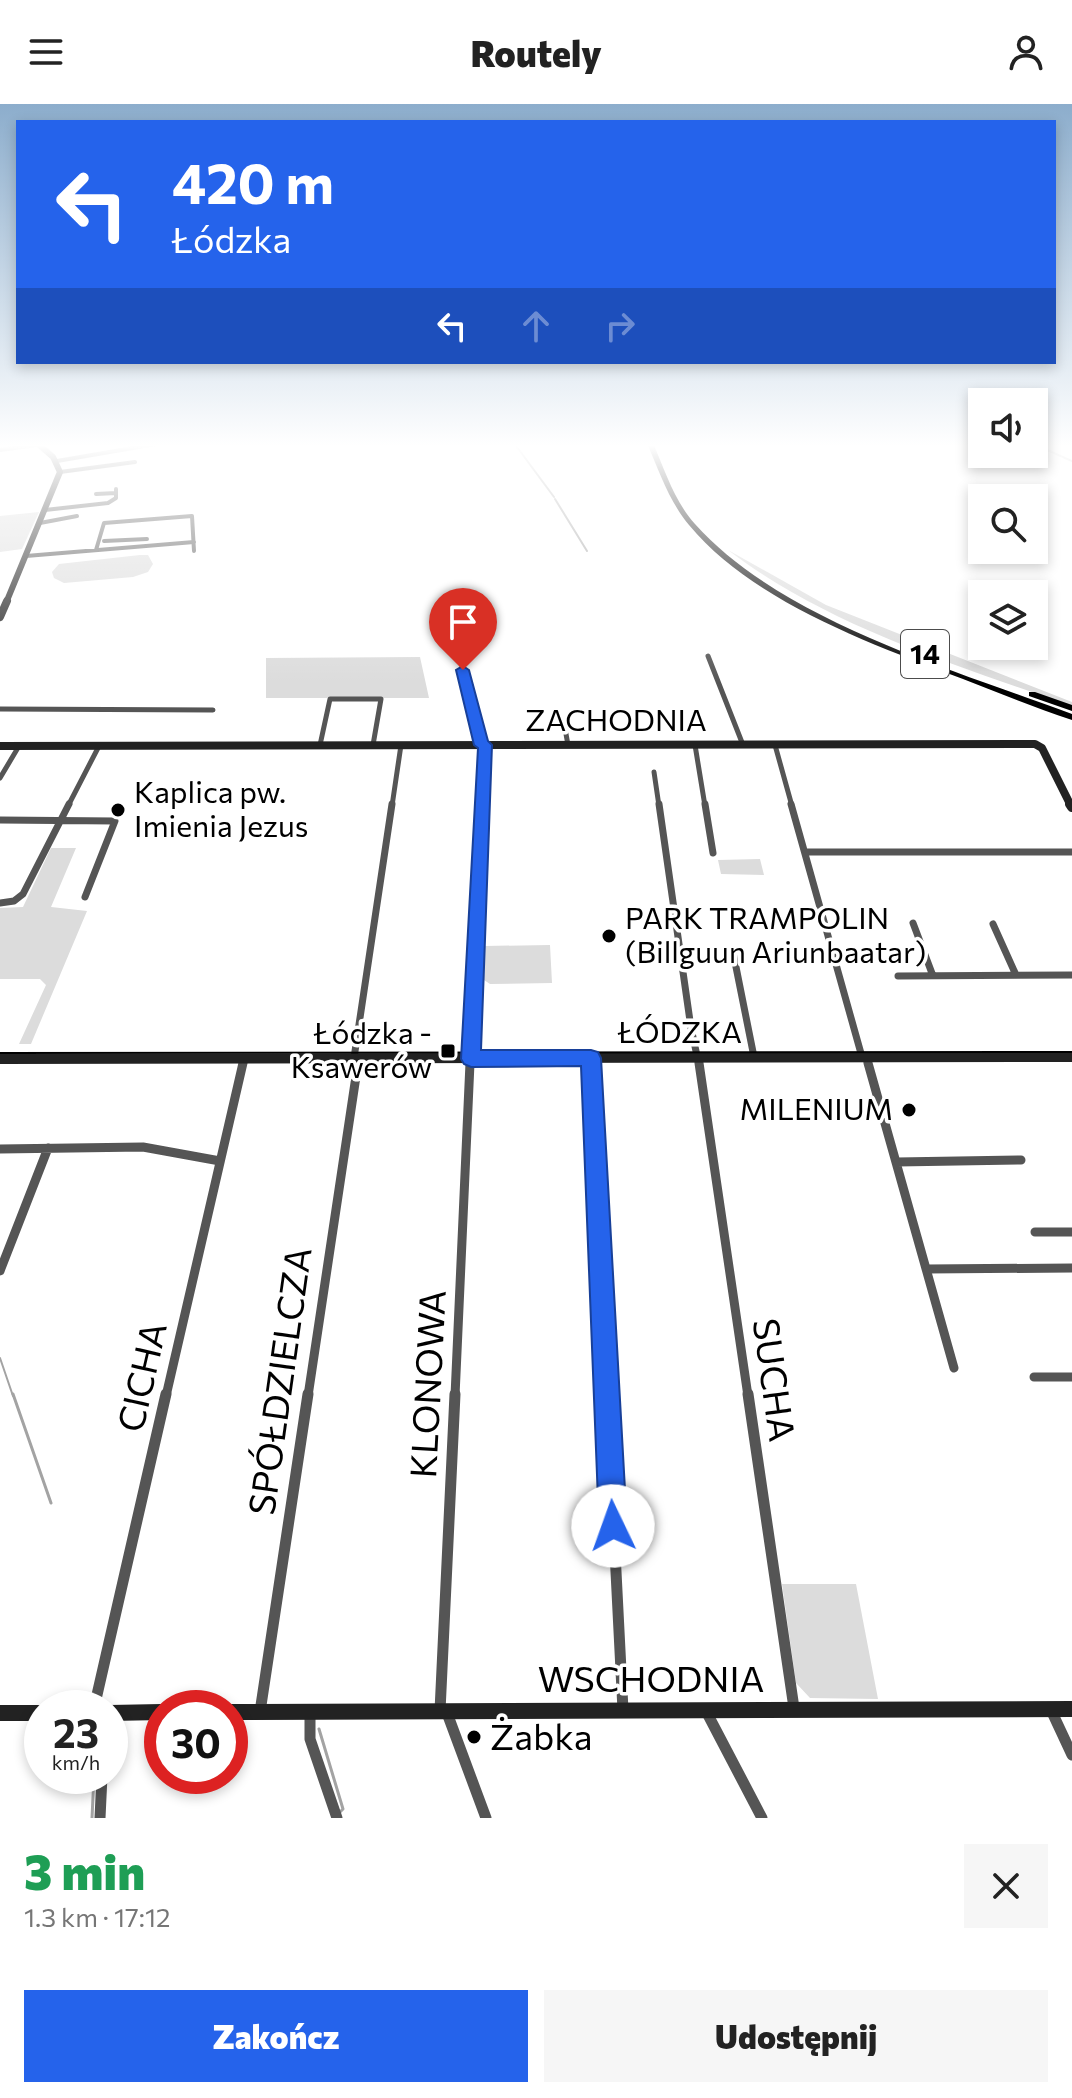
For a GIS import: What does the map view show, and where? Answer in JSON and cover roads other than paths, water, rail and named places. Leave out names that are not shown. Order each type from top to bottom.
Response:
[{"type":"main road","name":"14","points":[[692,523],[735,565],[776,592],[827,618],[1072,715]]},
{"type":"main road","name":"14","points":[[697,523],[741,563],[781,590],[842,621],[1072,715]]},
{"type":"street","points":[[0,617],[40,523]]},
{"type":"street","points":[[96,550],[104,523],[151,523]]},
{"type":"street","points":[[193,523],[194,551]]},
{"type":"street","points":[[104,541],[147,537],[144,546]]},
{"type":"street","points":[[26,556],[194,542]]},
{"type":"street","points":[[708,656],[743,745]]},
{"type":"street","name":"KLONOWA","points":[[443,1711],[483,745],[462,666]]},
{"type":"street","points":[[320,745],[330,699],[381,699],[373,745]]},
{"type":"street","points":[[0,709],[213,710]]},
{"type":"street","points":[[564,723],[568,745]]},
{"type":"street","name":"SPÓŁDZIELCZA","points":[[260,1712],[401,745]]},
{"type":"street","points":[[695,745],[713,853]]},
{"type":"street","points":[[775,745],[954,1368]]},
{"type":"street","name":"ZACHODNIA","points":[[0,746],[1039,746],[1072,807]]},
{"type":"street","points":[[0,778],[19,746]]},
{"type":"street","points":[[0,903],[15,901],[25,892],[99,746]]},
{"type":"street","name":"SUCHA","points":[[654,776],[794,1710]]},
{"type":"street","points":[[0,820],[115,821],[85,897]]},
{"type":"street","points":[[806,852],[1072,852]]},
{"type":"street","points":[[913,923],[933,976]]},
{"type":"street","points":[[993,924],[1016,975]]},
{"type":"street","points":[[733,952],[754,1057]]},
{"type":"street","points":[[898,976],[1072,975]]},
{"type":"street","name":"ŁÓDZKA","points":[[0,1059],[1072,1057]]},
{"type":"street","name":"CICHA","points":[[98,1690],[244,1058]]},
{"type":"street","points":[[591,1058],[623,1710]]},
{"type":"street","points":[[0,1271],[48,1148]]},
{"type":"street","points":[[0,1149],[156,1148],[220,1161]]},
{"type":"street","points":[[897,1162],[1021,1160]]},
{"type":"street","points":[[1035,1232],[1072,1232]]},
{"type":"street","points":[[927,1269],[1072,1268]]},
{"type":"street","points":[[1034,1377],[1072,1377]]},
{"type":"street","name":"WSCHODNIA","points":[[248,1712],[1072,1709]]},
{"type":"street","points":[[1051,1710],[1072,1755]]},
{"type":"street","points":[[443,1711],[486,1818]]},
{"type":"street","points":[[706,1711],[762,1818]]},
{"type":"street","points":[[310,1712],[310,1739],[335,1812]]},
{"type":"street","points":[[0,1713],[24,1713]]},
{"type":"street","points":[[100,1818],[101,1794]]},
{"type":"waterway","points":[[570,523],[587,551]]},
{"type":"waterway","points":[[0,1358],[13,1396]]},
{"type":"waterway","points":[[13,1394],[51,1503]]},
{"type":"waterway","points":[[319,1729],[343,1809],[340,1812]]},
{"type":"waterway","points":[[92,1818],[93,1794]]},
{"type":"tram line","points":[[0,1053],[1072,1052]]},
{"type":"place","name":"Kaplica pw. Imienia Jezus","points":[[118,810]]},
{"type":"place","name":"PARK TRAMPOLIN (Billguun Ariunbaatar)","points":[[609,936]]},
{"type":"place","name":"Łódzka - Ksawerów","points":[[448,1051]]},
{"type":"place","name":"MILENIUM","points":[[909,1110]]},
{"type":"place","name":"Żabka","points":[[474,1737]]}]
